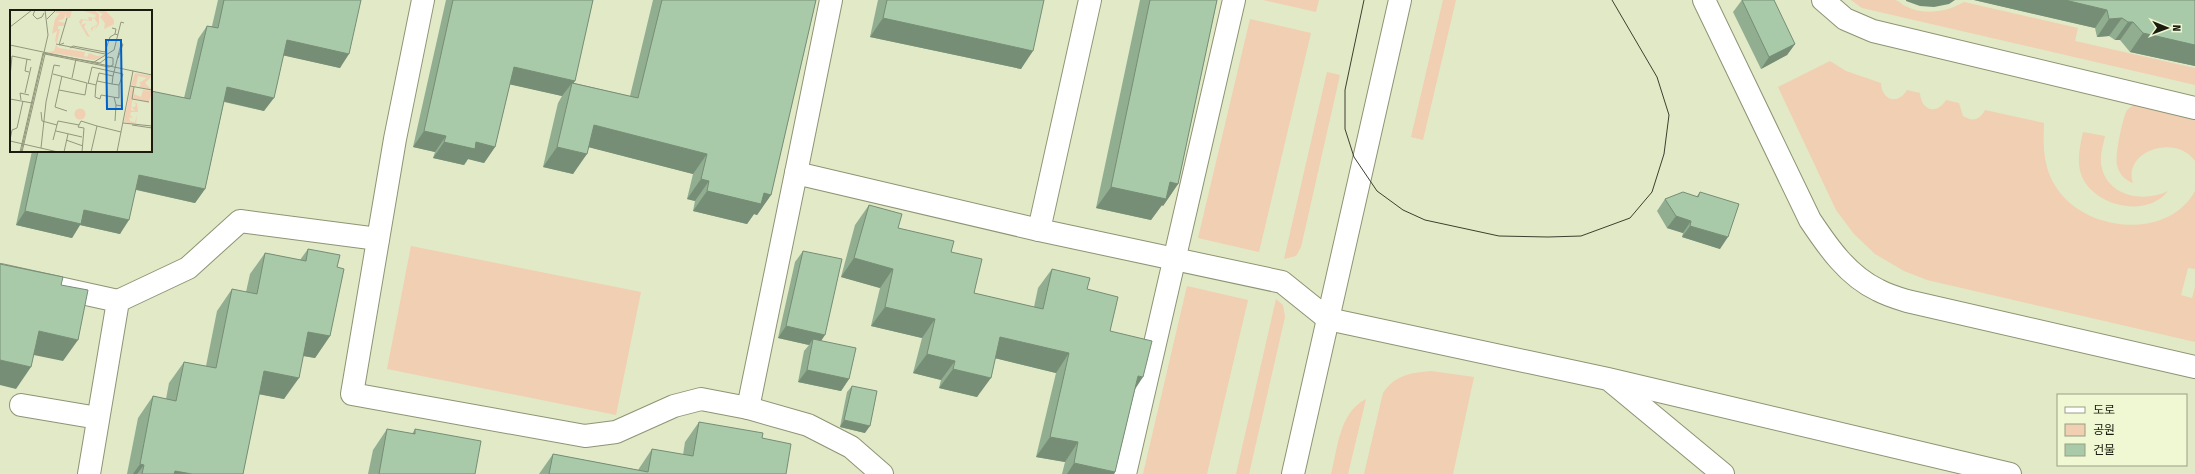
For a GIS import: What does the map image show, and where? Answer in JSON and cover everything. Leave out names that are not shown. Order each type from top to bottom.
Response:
[{"type":"street","points":[[423,0],[378,239],[352,394],[585,436],[616,432],[674,406],[701,399],[748,408],[808,425],[851,448],[882,474]]},
{"type":"street","points":[[748,408],[831,0]]},
{"type":"street","points":[[1039,230],[1090,0]]},
{"type":"street","points":[[1125,474],[1234,0]]},
{"type":"street","points":[[1292,474],[1400,0]]},
{"type":"street","points":[[1704,0],[1810,220],[1828,247],[1852,273],[1877,290],[1907,301],[2195,367]]},
{"type":"street","points":[[1822,0],[1845,19],[1873,32],[2195,108]]},
{"type":"street","points":[[796,173],[1039,230],[1282,282],[1328,319],[1608,379],[2010,474]]},
{"type":"street","points":[[0,276],[118,301],[188,268],[240,222],[378,239]]},
{"type":"street","points":[[89,474],[118,301]]},
{"type":"street","points":[[1608,379],[1722,474]]},
{"type":"street","points":[[21,405],[98,418]]},
{"type":"green space","points":[[1263,0],[1319,0],[1316,12]]},
{"type":"green space","points":[[1443,0],[1456,0],[1423,140],[1411,137]]},
{"type":"green space","points":[[1851,0],[1896,0],[1913,9],[1928,12],[1943,10],[1964,2],[2078,28],[2075,41],[2195,68],[2195,85],[1862,8]]},
{"type":"green space","points":[[1250,19],[1311,33],[1259,252],[1198,238]]},
{"type":"green space","points":[[1830,61],[1846,71],[1881,83],[1884,94],[1891,99],[1899,98],[1907,90],[1920,93],[1923,104],[1930,109],[1938,108],[1946,100],[1959,103],[1963,116],[1970,119],[1978,118],[1985,110],[2044,123],[2044,148],[2046,164],[2048,172],[2056,187],[2069,202],[2086,214],[2105,221],[2126,225],[2147,224],[2166,218],[2182,207],[2195,191],[2195,269],[2188,268],[2181,295],[2192,298],[2195,287],[2195,342],[1927,280],[1904,271],[1875,254],[1854,234],[1836,210],[1778,87]]},
{"type":"green space","points":[[1327,72],[1340,75],[1301,247],[1296,256],[1284,259]]},
{"type":"green space","points":[[2136,104],[2195,117],[2195,161],[2186,153],[2176,148],[2164,147],[2143,155],[2135,162],[2132,172],[2133,183],[2125,178],[2119,171],[2117,165],[2118,146],[2126,112],[2129,108]]},
{"type":"green space","points":[[2083,132],[2105,136],[2101,154],[2101,164],[2104,175],[2110,184],[2118,190],[2127,194],[2138,196],[2158,195],[2168,191],[2159,199],[2148,204],[2135,206],[2110,202],[2098,196],[2089,187],[2080,171],[2079,154]]},
{"type":"green space","points":[[411,246],[641,292],[616,415],[387,369]]},
{"type":"green space","points":[[1187,286],[1248,300],[1207,474],[1143,474]]},
{"type":"green space","points":[[1276,299],[1283,305],[1285,317],[1249,474],[1236,474]]},
{"type":"green space","points":[[1431,371],[1474,377],[1453,474],[1364,474],[1383,393],[1393,382],[1404,376]]},
{"type":"green space","points":[[1366,399],[1348,474],[1331,474],[1338,442],[1345,422],[1357,405]]},
{"type":"building","points":[[224,0],[361,0],[349,54],[287,40],[274,98],[227,87],[205,189],[139,175],[129,220],[84,210],[81,224],[25,211],[38,152],[152,152],[152,91],[190,99],[207,26],[218,28]]},
{"type":"building","points":[[453,0],[593,0],[575,81],[514,67],[495,147],[476,142],[475,149],[444,142],[446,136],[424,131]]},
{"type":"building","points":[[662,0],[816,0],[771,195],[764,193],[761,204],[707,191],[709,181],[701,179],[707,154],[594,125],[587,154],[557,147],[572,83],[638,98]]},
{"type":"building","points":[[887,0],[1044,0],[1033,51],[883,18]]},
{"type":"building","points":[[1150,0],[1217,0],[1178,184],[1170,182],[1166,199],[1111,187]]},
{"type":"building","points":[[1742,0],[1774,0],[1795,44],[1769,57]]},
{"type":"building","points":[[2065,0],[2195,0],[2195,45],[2143,33],[2133,22],[2128,22],[2122,18],[2109,19],[2107,10]]},
{"type":"building","points":[[1683,192],[1698,197],[1700,192],[1739,204],[1728,237],[1690,226],[1691,221],[1676,216],[1665,199]]},
{"type":"building","points":[[869,205],[902,214],[898,228],[954,241],[951,252],[982,259],[974,293],[1043,309],[1052,269],[1090,278],[1087,289],[1118,297],[1110,331],[1152,341],[1143,377],[1138,376],[1115,472],[1074,463],[1078,442],[1050,437],[1069,353],[1000,337],[991,378],[953,369],[955,361],[927,354],[935,319],[885,307],[893,269],[854,258]]},
{"type":"building","points":[[308,249],[340,255],[337,267],[344,269],[330,336],[308,332],[299,378],[264,371],[243,474],[192,474],[175,471],[174,474],[142,474],[144,465],[140,464],[153,396],[176,401],[184,362],[216,368],[232,289],[257,294],[265,253],[306,261]]},
{"type":"building","points":[[803,251],[842,259],[825,335],[786,326]]},
{"type":"building","points":[[0,264],[63,277],[61,285],[88,290],[78,340],[39,331],[31,367],[0,360]]},
{"type":"building","points":[[813,339],[856,348],[849,379],[807,370]]},
{"type":"building","points":[[852,386],[877,391],[870,426],[844,420]]},
{"type":"building","points":[[699,422],[763,433],[762,438],[791,444],[786,474],[549,474],[553,454],[648,472],[652,449],[693,456]]},
{"type":"building","points":[[387,429],[415,434],[415,429],[481,441],[475,474],[379,474]]},
{"type":"tram line","points":[[1364,0],[1345,90],[1345,129],[1354,157],[1377,191],[1403,210],[1425,220],[1499,236],[1548,237],[1581,236],[1630,218],[1652,192],[1664,154],[1669,115],[1657,77],[1612,0]]}]
